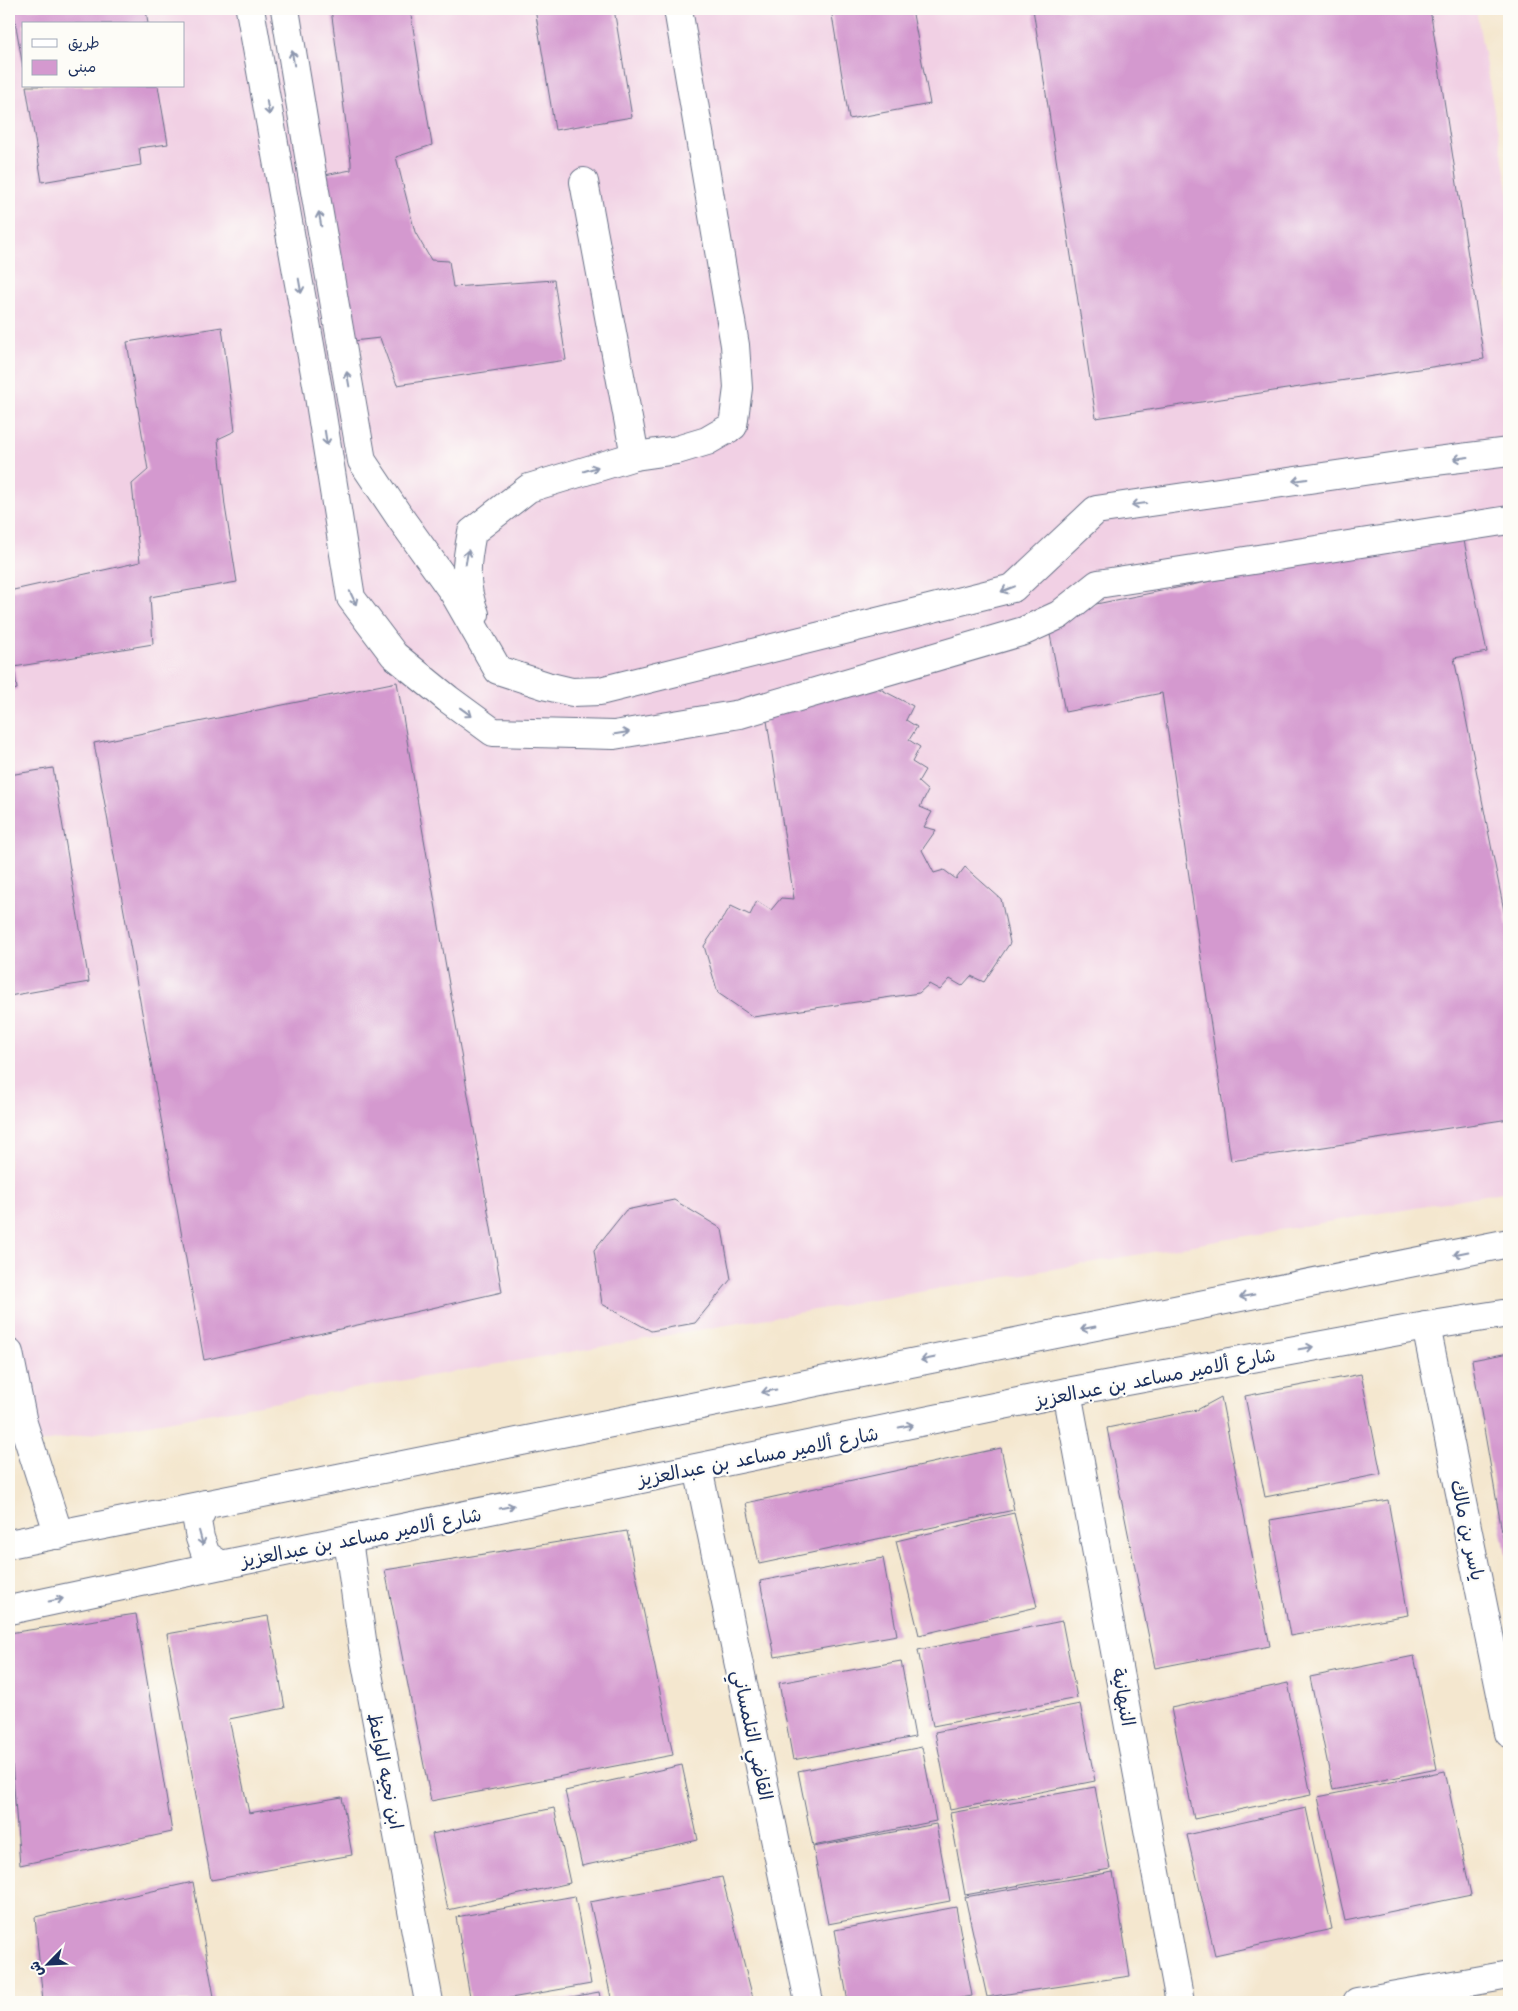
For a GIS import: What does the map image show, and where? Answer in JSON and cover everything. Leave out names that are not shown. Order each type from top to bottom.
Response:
[{"type":"street","points":[[250,9],[318,390],[351,598],[394,655],[448,699],[493,732],[614,735],[740,714],[1024,631],[1059,615],[1098,584],[1509,520]]},
{"type":"street","points":[[286,9],[312,174],[362,461],[454,593],[498,670],[546,686],[572,692],[600,691],[1013,588],[1096,510],[1412,464],[1509,452]]},
{"type":"street","points":[[498,670],[470,602],[465,565],[472,532],[529,488],[635,456],[678,450],[707,441],[733,426],[738,388],[734,345],[678,9]]},
{"type":"street","points":[[584,182],[635,456]]},
{"type":"street","points":[[9,1544],[1509,1243]]},
{"type":"street","name":"شارع ألامير مساعد بن عبدالعزيز","points":[[9,1610],[1068,1392],[1426,1326],[1509,1313]]},
{"type":"street","name":"ياسر بن مالك","points":[[1426,1326],[1509,1733]]},
{"type":"street","points":[[9,1353],[24,1423],[59,1535]]},
{"type":"street","name":"النبهانية","points":[[1068,1392],[1180,2002]]},
{"type":"street","name":"القاضي التلمساني","points":[[698,1468],[809,2002]]},
{"type":"street","points":[[205,1504],[197,1521],[200,1538],[206,1555],[221,1565]]},
{"type":"street","name":"ابن نجيه الواعظ","points":[[348,1540],[363,1647],[429,2002]]},
{"type":"street","points":[[1357,2002],[1509,1975]]},
{"type":"shaded area","points":[[9,9],[1476,9],[1509,195],[1509,1191],[9,1448]]},
{"type":"building","points":[[13,9],[146,9],[148,22],[22,22],[22,61]]},
{"type":"building","points":[[331,9],[410,9],[432,145],[396,157],[415,232],[431,260],[449,261],[453,287],[554,280],[566,360],[397,385],[380,338],[344,342],[314,177],[351,170]]},
{"type":"building","points":[[535,9],[614,9],[632,117],[555,130]]},
{"type":"building","points":[[831,9],[912,9],[930,104],[849,119]]},
{"type":"building","points":[[1033,9],[1430,9],[1484,359],[1096,418]]},
{"type":"building","points":[[26,88],[158,88],[168,144],[139,148],[141,165],[42,182]]},
{"type":"building","points":[[222,327],[235,431],[218,439],[225,506],[237,582],[150,597],[153,644],[14,667],[17,689],[9,691],[9,591],[140,562],[132,484],[148,470],[127,342]]},
{"type":"building","points":[[1462,531],[1487,652],[1454,658],[1509,936],[1509,1119],[1231,1161],[1162,693],[1065,712],[1046,614]]},
{"type":"building","points":[[854,680],[880,689],[913,706],[906,720],[917,727],[909,740],[920,747],[912,762],[925,770],[918,782],[928,791],[920,807],[932,812],[924,827],[936,830],[922,850],[934,873],[944,870],[956,879],[965,867],[1001,899],[1010,943],[984,982],[971,976],[962,986],[950,979],[940,990],[929,984],[919,993],[753,1017],[718,993],[704,946],[731,906],[750,915],[757,901],[771,910],[781,898],[794,899],[766,714]]},
{"type":"building","points":[[397,682],[502,1292],[204,1360],[94,743]]},
{"type":"building","points":[[53,768],[89,982],[9,996],[9,775]]},
{"type":"building","points":[[674,1200],[722,1229],[731,1279],[695,1323],[651,1331],[602,1304],[594,1250],[626,1210]]},
{"type":"building","points":[[1509,1353],[1509,1565],[1508,1566],[1472,1360]]},
{"type":"building","points":[[1361,1374],[1381,1474],[1265,1497],[1245,1396]]},
{"type":"building","points":[[1221,1397],[1270,1646],[1155,1668],[1107,1428],[1197,1410]]},
{"type":"building","points":[[1001,1448],[1014,1510],[759,1564],[746,1503]]},
{"type":"building","points":[[1388,1500],[1408,1615],[1290,1636],[1270,1520]]},
{"type":"building","points":[[1014,1513],[1037,1607],[919,1635],[896,1541]]},
{"type":"building","points":[[627,1531],[673,1755],[431,1801],[385,1570]]},
{"type":"building","points":[[883,1558],[897,1635],[775,1657],[760,1581]]},
{"type":"building","points":[[136,1614],[172,1832],[20,1865],[9,1724],[9,1633]]},
{"type":"building","points":[[268,1616],[285,1708],[229,1719],[249,1813],[342,1797],[352,1855],[211,1880],[167,1634]]},
{"type":"building","points":[[1062,1621],[1077,1698],[933,1726],[918,1650]]},
{"type":"building","points":[[1414,1656],[1437,1769],[1333,1790],[1310,1677]]},
{"type":"building","points":[[901,1661],[915,1737],[793,1760],[779,1683]]},
{"type":"building","points":[[1288,1683],[1311,1795],[1194,1819],[1171,1708]]},
{"type":"building","points":[[1080,1704],[1095,1781],[950,1810],[935,1732]]},
{"type":"building","points":[[922,1747],[936,1821],[813,1846],[798,1771]]},
{"type":"building","points":[[682,1765],[698,1840],[582,1866],[565,1791]]},
{"type":"building","points":[[1445,1771],[1471,1895],[1345,1921],[1318,1797]]},
{"type":"building","points":[[1095,1787],[1110,1869],[965,1895],[950,1813]]},
{"type":"building","points":[[554,1808],[570,1883],[448,1910],[432,1834]]},
{"type":"building","points":[[1306,1808],[1332,1929],[1215,1955],[1187,1835]]},
{"type":"building","points":[[936,1824],[950,1901],[828,1924],[813,1847]]},
{"type":"building","points":[[1113,1872],[1130,1976],[987,1997],[965,1897]]},
{"type":"building","points":[[722,1877],[754,2002],[612,2002],[590,1902]]},
{"type":"building","points":[[193,1882],[215,2002],[43,2002],[35,1917]]},
{"type":"building","points":[[575,1896],[591,1984],[488,2002],[471,2002],[456,1917]]},
{"type":"building","points":[[956,1907],[972,1996],[940,2002],[848,2002],[835,1930]]},
{"type":"building","points":[[599,1992],[601,2002],[549,2002],[549,2001]]}]
